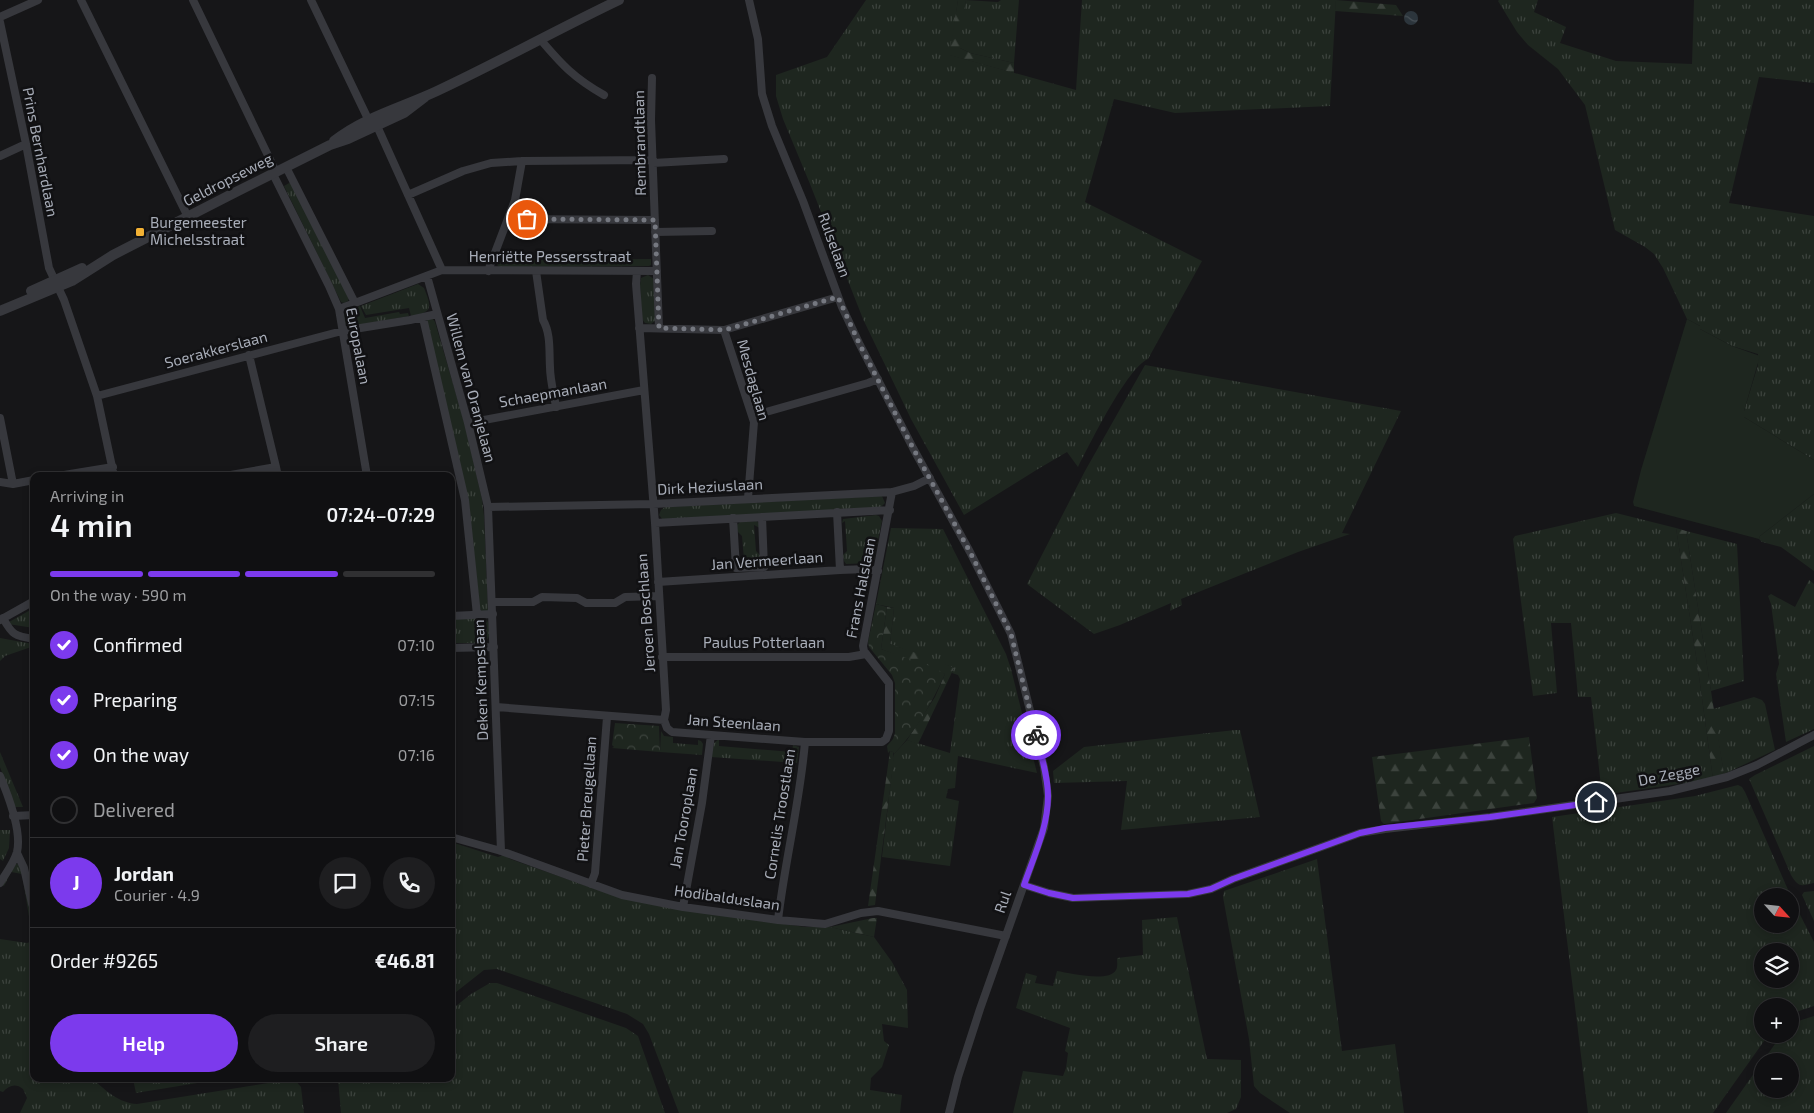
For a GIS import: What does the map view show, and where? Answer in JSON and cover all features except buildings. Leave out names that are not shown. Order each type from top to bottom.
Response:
[{"type":"street","points":[[0,17],[38,0]]},
{"type":"street","points":[[81,0],[188,217]]},
{"type":"street","name":"Europalaan","points":[[192,0],[329,286],[338,309],[367,472]]},
{"type":"street","points":[[311,0],[408,194],[442,270],[338,309]]},
{"type":"street","name":"Geldropseweg","points":[[3,310],[55,283],[72,281],[112,255],[330,145],[348,139],[373,124],[404,113],[425,97],[619,0]]},
{"type":"street","name":"Rulselaan","points":[[744,0],[751,8]]},
{"type":"street","name":"Rulselaan","points":[[749,0],[758,39],[762,94],[766,111],[803,201],[838,297],[859,343],[930,478]]},
{"type":"street","name":"Prins Bernhardlaan","points":[[0,22],[26,144],[49,268],[64,300],[97,396],[114,472]]},
{"type":"street","points":[[540,39],[564,68],[584,84],[604,95]]},
{"type":"street","name":"Rembrandtlaan","points":[[652,78],[651,120],[659,328]]},
{"type":"street","points":[[0,156],[26,144]]},
{"type":"street","points":[[408,194],[463,171],[491,163],[724,159]]},
{"type":"street","points":[[488,271],[515,200],[522,161]]},
{"type":"street","name":"Europalaan","points":[[286,167],[355,303]]},
{"type":"street","points":[[508,219],[655,220]]},
{"type":"street","points":[[656,232],[712,231]]},
{"type":"street","name":"Henriëtte Pessersstraat","points":[[442,270],[657,270]]},
{"type":"street","points":[[637,270],[639,328],[653,504]]},
{"type":"street","points":[[536,271],[543,320],[546,326],[556,407]]},
{"type":"street","name":"Willem van Oranjelaan","points":[[427,276],[468,423],[488,507]]},
{"type":"street","points":[[639,328],[724,330],[838,297]]},
{"type":"street","name":"Soerakkerslaan","points":[[97,396],[342,330],[423,318],[437,314]]},
{"type":"street","name":"Willem van Oranjelaan","points":[[423,318],[468,515]]},
{"type":"street","name":"Mesdaglaan","points":[[724,330],[752,416],[754,431],[748,498]]},
{"type":"street","points":[[249,355],[277,472]]},
{"type":"street","points":[[752,416],[868,383],[878,378]]},
{"type":"street","name":"Schaepmanlaan","points":[[468,423],[644,390]]},
{"type":"street","points":[[0,418],[13,484]]},
{"type":"street","points":[[82,472],[113,467]]},
{"type":"street","points":[[248,472],[276,467]]},
{"type":"street","name":"Dirk Heziuslaan","points":[[488,507],[653,504],[892,492],[914,486],[930,478]]},
{"type":"street","name":"Rul","points":[[930,478],[1011,634],[1044,767],[1048,796],[1044,828],[964,1060],[949,1113]]},
{"type":"street","points":[[0,482],[13,484],[30,481]]},
{"type":"street","name":"Frans Halslaan","points":[[886,739],[889,731],[889,682],[866,654],[863,646],[892,492]]},
{"type":"street","name":"Jeroen Boschlaan","points":[[653,504],[666,710],[664,720]]},
{"type":"street","name":"Deken Kempslaan","points":[[488,507],[501,852]]},
{"type":"street","points":[[655,523],[890,510]]},
{"type":"street","points":[[837,512],[840,570]]},
{"type":"street","name":"Deken Kempslaan","points":[[468,515],[477,615]]},
{"type":"street","points":[[733,518],[736,568],[764,566],[762,517]]},
{"type":"street","name":"Jan Vermeerlaan","points":[[658,582],[840,570],[867,569],[878,571]]},
{"type":"street","points":[[492,602],[534,602],[542,597],[560,597],[577,598],[586,603],[615,603],[625,596],[659,596]]},
{"type":"street","points":[[30,603],[2,619],[15,635],[30,638]]},
{"type":"street","points":[[455,616],[492,614]]},
{"type":"street","points":[[455,648],[494,647]]},
{"type":"street","name":"Paulus Potterlaan","points":[[662,657],[849,657],[866,654]]},
{"type":"street","points":[[496,707],[664,720]]},
{"type":"street","name":"Pieter Breugellaan","points":[[591,884],[595,873],[607,716]]},
{"type":"street","name":"Jan Steenlaan","points":[[664,720],[667,728],[672,732],[804,742],[878,743],[886,739]]},
{"type":"street","name":"Jan Tooroplaan","points":[[683,907],[702,802],[711,735]]},
{"type":"street","name":"De Zegge","points":[[1024,885],[1073,898],[1188,894],[1211,889],[1233,879],[1360,833],[1385,828],[1490,817],[1670,791],[1727,777],[1757,765],[1814,735]]},
{"type":"street","name":"Cornelis Troostlaan","points":[[778,920],[796,814],[804,742]]},
{"type":"street","points":[[0,776],[13,816],[17,836],[17,853],[24,868],[30,895]]},
{"type":"street","points":[[13,816],[30,815]]},
{"type":"street","name":"Hodibalduslaan","points":[[455,838],[501,852],[622,895],[683,907],[778,920],[825,924],[861,913],[878,911],[1006,936]]},
{"type":"street","points":[[0,883],[17,853]]},
{"type":"green space","points":[[866,0],[958,0],[950,55],[1076,90],[1082,0],[1336,0],[1330,106],[1175,113],[1114,99],[1085,202],[1202,261],[1148,359],[1139,365],[1120,391],[1078,467],[1067,452],[964,515],[911,419],[863,319],[783,119],[776,96],[776,75],[827,57]]},
{"type":"green space","points":[[958,0],[966,0],[960,48],[970,53],[1014,63],[1014,73],[949,55]]},
{"type":"green space","points":[[966,0],[998,2],[1001,0],[1019,0],[1014,63],[970,53],[960,48],[959,40]]},
{"type":"green space","points":[[1336,0],[1396,5],[1403,16],[1335,11]]},
{"type":"green space","points":[[1499,0],[1538,0],[1534,12],[1566,27],[1560,43],[1616,61],[1692,64],[1694,0],[1814,0],[1814,83],[1759,77],[1729,203],[1814,216],[1814,460],[1744,417],[1744,411],[1758,365],[1758,354],[1732,346],[1700,329],[1700,326],[1687,319],[1663,268],[1654,254],[1615,230],[1585,105],[1558,69],[1528,45],[1517,32]]},
{"type":"green space","points":[[291,182],[349,298],[344,303],[341,302],[284,186]]},
{"type":"green space","points":[[651,259],[651,265],[649,266],[500,267],[497,265],[499,260]]},
{"type":"green space","points":[[648,275],[654,279],[655,321],[651,324],[645,323],[642,319],[640,285],[641,278]]},
{"type":"green space","points":[[418,284],[424,288],[429,305],[427,311],[423,313],[411,316],[409,308],[366,315],[361,306]]},
{"type":"green space","points":[[360,306],[365,318],[399,312],[400,314],[408,313],[409,316],[352,326],[347,325],[344,321],[344,314]]},
{"type":"green space","points":[[428,319],[433,319],[435,322],[465,425],[482,499],[488,611],[482,612],[480,609],[469,506]]},
{"type":"green space","points":[[1687,319],[1700,326],[1700,329],[1732,346],[1760,356],[1744,411],[1744,417],[1814,460],[1814,494],[1760,536],[1759,539],[1634,506],[1633,502],[1641,470]]},
{"type":"green space","points":[[1145,365],[1401,411],[1342,533],[1350,534],[1298,552],[1181,599],[1182,605],[1170,611],[1171,603],[1094,634],[1027,584],[1085,471]]},
{"type":"green space","points":[[1814,494],[1814,571],[1781,547],[1762,542],[1759,539],[1760,536]]},
{"type":"green space","points":[[882,496],[885,503],[881,507],[663,520],[659,515],[665,507]]},
{"type":"green space","points":[[1616,513],[1676,528],[1713,779],[1602,795],[1591,697],[1578,697],[1571,623],[1551,623],[1557,693],[1533,696],[1513,539],[1515,536]]},
{"type":"green space","points":[[876,515],[882,521],[874,560],[870,563],[846,564],[843,555],[847,551],[845,521],[842,523],[843,519]]},
{"type":"green space","points":[[754,520],[759,523],[760,528],[754,525],[756,551],[762,557],[758,564],[743,565],[739,562],[738,557],[744,560],[742,536],[736,530],[737,525],[741,521]]},
{"type":"green space","points":[[891,528],[943,529],[1006,654],[1037,773],[958,756],[955,788],[948,789],[946,798],[959,801],[950,866],[882,857],[894,754],[907,740],[950,753],[960,679],[958,675],[952,673],[954,668],[890,644],[894,608],[876,604]]},
{"type":"green space","points":[[1676,528],[1686,531],[1724,774],[1713,779],[1698,669]]},
{"type":"green space","points":[[1686,531],[1737,544],[1744,681],[1711,691]]},
{"type":"green space","points":[[1809,580],[1814,584],[1814,729],[1786,742],[1776,674],[1779,664],[1771,604],[1768,596],[1771,594],[1795,607]]},
{"type":"green space","points":[[876,604],[887,607],[881,649],[933,667],[945,674],[923,716],[894,754],[890,751],[888,753],[887,746],[895,733],[895,683],[892,675],[869,647],[868,642]]},
{"type":"green space","points":[[887,607],[894,608],[890,644],[954,668],[918,744],[907,740],[935,697],[945,674],[881,649]]},
{"type":"green space","points":[[30,610],[30,627],[8,624]]},
{"type":"green space","points":[[481,618],[487,620],[490,633],[488,639],[482,643],[455,643],[455,619]]},
{"type":"green space","points":[[0,638],[30,643],[30,647],[5,656],[0,661]]},
{"type":"green space","points":[[1754,697],[1762,700],[1765,704],[1775,750],[1724,774],[1713,709]]},
{"type":"green space","points":[[615,723],[659,726],[660,752],[612,748],[614,747],[612,745]]},
{"type":"green space","points":[[1240,730],[1260,817],[1121,830],[1127,781],[1054,783],[1053,771],[1084,747]]},
{"type":"green space","points":[[661,731],[664,736],[673,737],[673,743],[698,745],[698,740],[701,741],[703,744],[702,755],[660,752]]},
{"type":"green space","points":[[1529,737],[1537,798],[1534,803],[1384,824],[1381,821],[1372,757]]},
{"type":"green space","points":[[719,739],[719,746],[792,752],[793,745],[799,747],[797,763],[711,757],[714,743]]},
{"type":"green space","points":[[1814,746],[1814,883],[1801,885],[1791,875],[1749,779]]},
{"type":"green space","points":[[890,751],[893,752],[894,758],[875,905],[868,906]]},
{"type":"green space","points":[[0,752],[23,807],[15,807],[0,767]]},
{"type":"green space","points":[[1738,785],[1745,792],[1787,888],[1754,888],[1754,933],[1799,933],[1799,913],[1814,942],[1814,1006],[1799,1011],[1799,998],[1754,998],[1754,1043],[1763,1043],[1713,1113],[1588,1113],[1552,817],[1695,796]]},
{"type":"green space","points":[[0,830],[10,830],[9,848],[3,861],[0,859]]},
{"type":"green space","points":[[455,843],[498,857],[504,855],[510,859],[618,897],[712,914],[805,927],[830,927],[874,937],[892,962],[907,990],[908,1028],[882,1024],[884,1041],[889,1045],[882,1067],[871,1078],[870,1090],[902,1095],[900,1113],[679,1113],[649,1034],[643,1024],[627,1014],[497,969],[484,970],[455,993]]},
{"type":"green space","points":[[1317,859],[1342,1051],[1395,1044],[1404,1113],[1290,1113],[1260,1093],[1254,1086],[1249,1039],[1223,897],[1224,891]]},
{"type":"green space","points":[[16,864],[18,864],[22,869],[30,904],[30,923],[22,874],[11,872],[4,886],[1,885]]},
{"type":"green space","points":[[1814,891],[1814,921],[1802,895],[1804,892]]},
{"type":"green space","points":[[1177,917],[1207,1059],[1241,1060],[1241,1097],[1236,1109],[1227,1113],[1013,1113],[1023,1071],[1063,1076],[1068,1053],[1065,1051],[1070,1028],[1016,1008],[1026,973],[1037,976],[1035,983],[1053,986],[1057,971],[1097,977],[1112,974],[1117,969],[1117,958],[1143,955],[1142,920]]},
{"type":"green space","points":[[877,918],[874,937],[830,927]]},
{"type":"green space","points":[[0,939],[30,942],[30,1082],[96,1082],[119,1099],[137,1104],[275,1082],[297,1082],[301,1087],[304,1113],[20,1113],[27,1098],[23,1089],[13,1086],[3,1092],[0,1091]]},
{"type":"green space","points":[[490,983],[497,983],[626,1028],[638,1036],[665,1113],[341,1113],[338,1082],[455,1082],[455,1007],[471,994]]},
{"type":"green space","points":[[1814,1016],[1814,1113],[1726,1113],[1754,1073],[1754,1098],[1799,1098],[1799,1053],[1769,1053],[1776,1043],[1799,1043],[1799,1021]]},
{"type":"green space","points":[[134,1082],[204,1082],[136,1093]]},
{"type":"water","points":[[1408,11],[1414,11],[1418,18],[1414,25],[1408,25],[1404,21],[1404,15]]},
{"type":"way so far","points":[[527,219],[655,220],[659,328],[724,330],[838,297],[859,343],[913,448],[970,552],[1011,634],[1036,735]]},
{"type":"place","name":"Burgemeester Michelsstraat","points":[[140,232]]},
{"type":"route","points":[[1036,735],[1044,767],[1048,796],[1044,828],[1024,885],[1073,898],[1188,894],[1211,889],[1233,879],[1360,833],[1385,828],[1490,817],[1596,802]]}]
